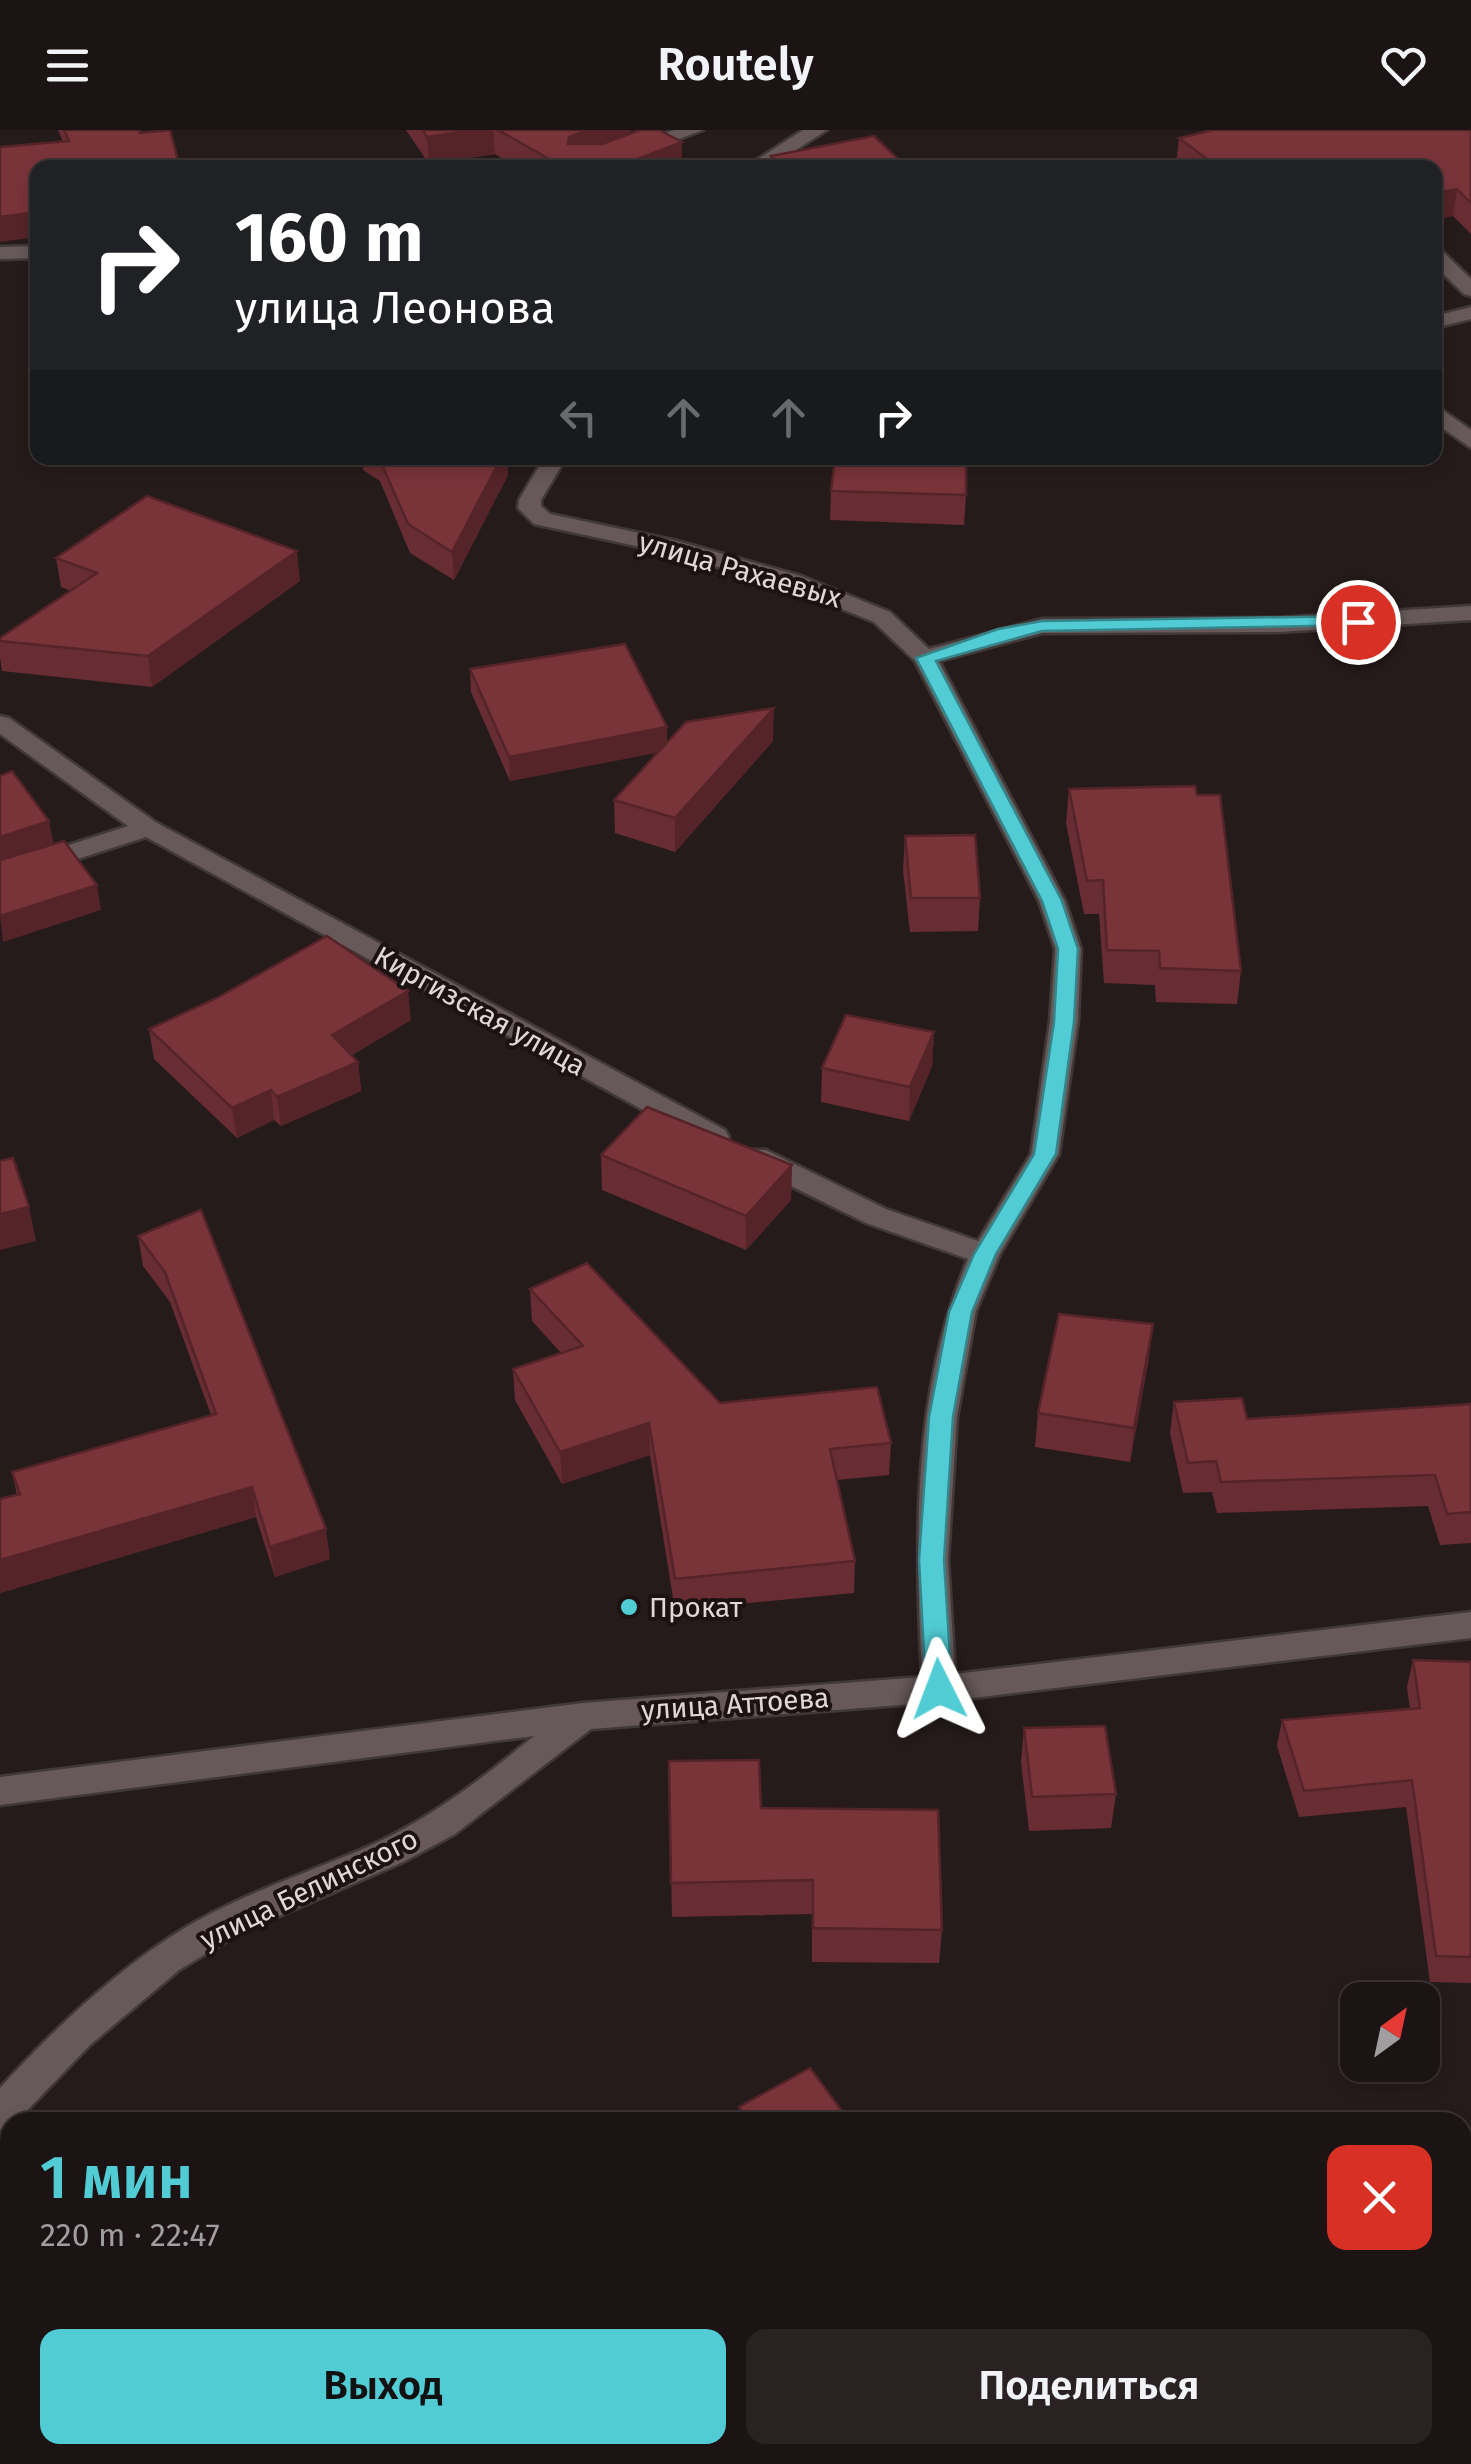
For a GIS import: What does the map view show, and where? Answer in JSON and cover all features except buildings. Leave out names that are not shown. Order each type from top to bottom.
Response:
[{"type":"street","points":[[604,160],[692,130]]},
{"type":"street","points":[[766,160],[816,130]]},
{"type":"street","points":[[0,253],[30,252]]},
{"type":"street","points":[[1442,262],[1471,290]]},
{"type":"street","points":[[1442,320],[1471,313]]},
{"type":"street","points":[[1442,418],[1471,441]]},
{"type":"street","name":"улица Рахаевых","points":[[551,465],[530,500],[529,508],[542,518],[677,548],[844,598],[882,616],[925,658],[1052,901],[1068,949],[1064,1022],[1045,1154],[985,1254],[961,1312],[941,1417],[932,1560],[939,1689]]},
{"type":"street","points":[[925,658],[1005,633],[1042,626],[1279,624],[1471,612]]},
{"type":"street","name":"Киргизская улица","points":[[0,723],[148,828],[671,1116],[876,1216],[985,1254]]},
{"type":"street","points":[[0,876],[148,828]]},
{"type":"street","name":"улица Аттоева","points":[[0,1791],[583,1716],[939,1689],[1471,1625]]},
{"type":"street","name":"улица Белинского","points":[[2,2112],[97,2015],[174,1957],[223,1924],[382,1856],[446,1822],[583,1716]]},
{"type":"place","name":"Прокат","points":[[629,1607]]},
{"type":"route","points":[[939,1689],[932,1560],[941,1417],[961,1312],[985,1254],[1045,1154],[1064,1022],[1068,949],[1052,901],[925,658],[1005,633],[1042,626],[1358,622]]}]
